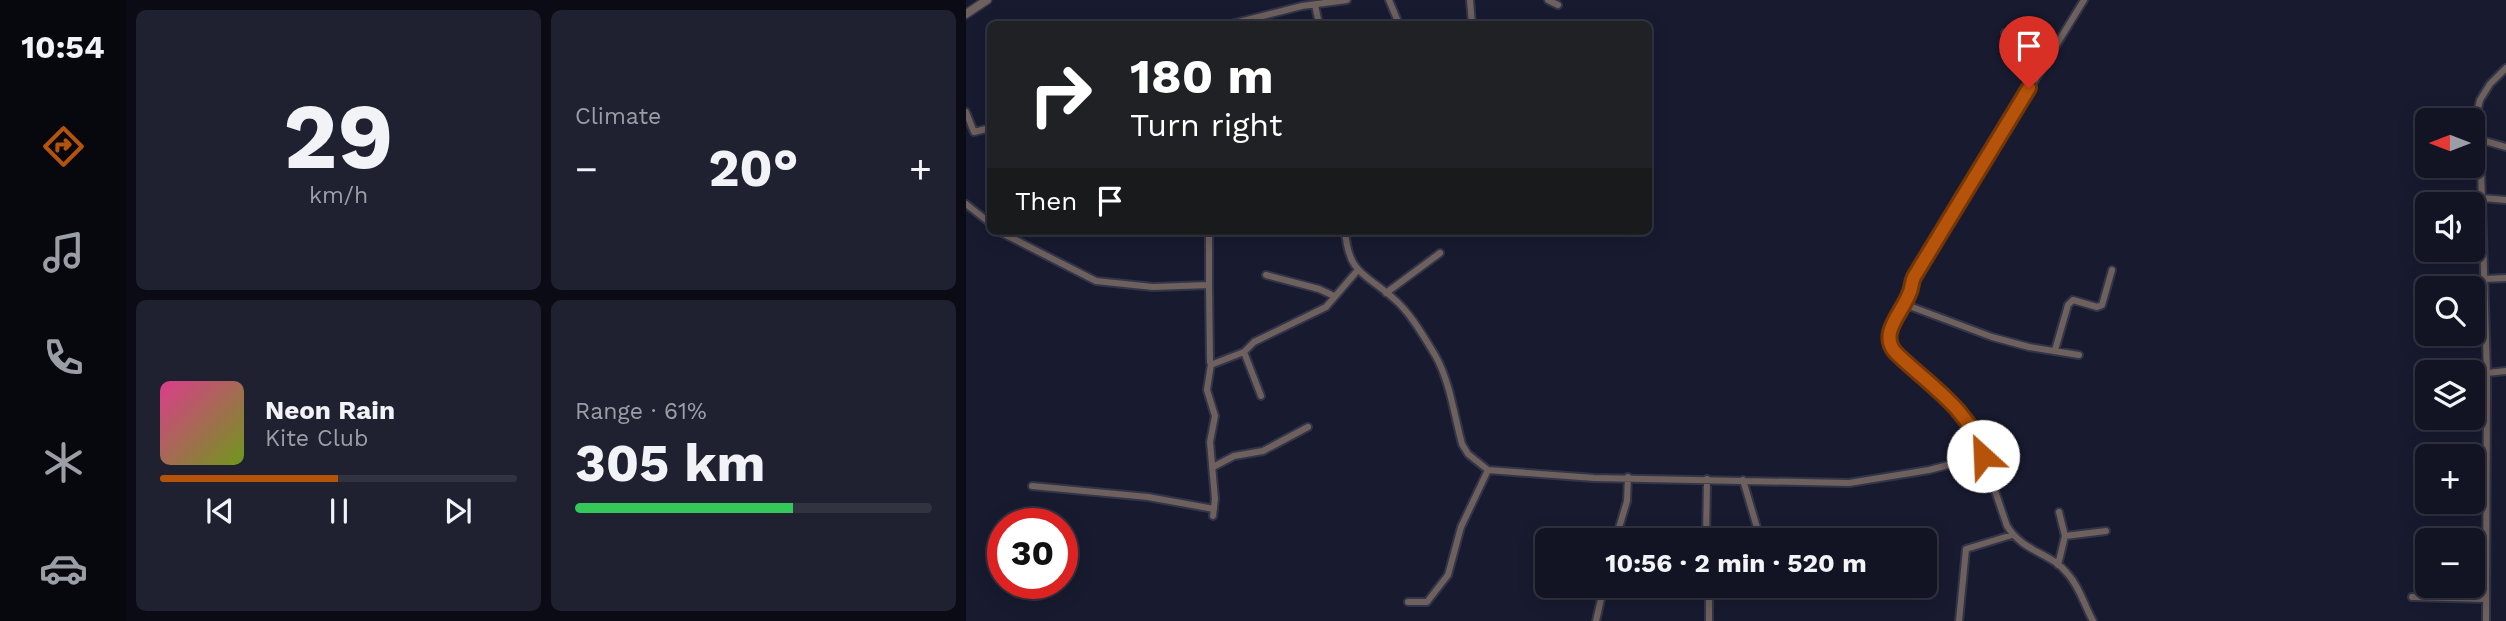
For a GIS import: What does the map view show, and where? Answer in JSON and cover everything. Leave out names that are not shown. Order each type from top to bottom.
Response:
[{"type":"street","points":[[966,14],[988,0]]},
{"type":"street","points":[[1243,21],[1302,6],[1347,0]]},
{"type":"street","points":[[1389,0],[1398,21]]},
{"type":"street","points":[[1470,0],[1472,21]]},
{"type":"street","points":[[1548,0],[1558,5]]},
{"type":"street","points":[[2084,0],[1914,277],[1909,294],[1890,331],[1889,346],[1957,410],[1977,436],[2012,535],[2021,544],[2067,572],[2082,595],[2093,621]]},
{"type":"street","points":[[1315,5],[1318,21]]},
{"type":"street","points":[[2005,33],[2031,37],[2053,50]]},
{"type":"street","points":[[2478,108],[2490,84],[2506,68]]},
{"type":"street","points":[[966,112],[974,132]]},
{"type":"street","points":[[966,137],[987,129]]},
{"type":"street","points":[[2485,141],[2506,147]]},
{"type":"street","points":[[2485,198],[2506,200]]},
{"type":"street","points":[[966,204],[987,217]]},
{"type":"street","points":[[1006,235],[1096,281],[1153,287],[1209,285]]},
{"type":"street","points":[[1032,485],[1148,497],[1214,513],[1210,442],[1215,416],[1207,390],[1211,364],[1209,235]]},
{"type":"street","points":[[1346,235],[1357,271],[1402,307],[1436,357],[1443,371],[1462,444],[1468,454],[1488,470],[1541,476],[1849,483],[1929,470],[1983,456]]},
{"type":"street","points":[[1386,293],[1440,253]]},
{"type":"street","points":[[2055,350],[2068,305],[2073,300],[2102,306],[2112,270]]},
{"type":"street","points":[[1211,364],[1244,352],[1254,342],[1294,321],[1317,313],[1326,307],[1357,271]]},
{"type":"street","points":[[1266,275],[1319,289],[1334,296]]},
{"type":"street","points":[[2485,279],[2506,278]]},
{"type":"street","points":[[1904,304],[1992,337],[2029,347],[2079,355]]},
{"type":"street","points":[[2485,310],[2486,621]]},
{"type":"street","points":[[1244,352],[1261,396]]},
{"type":"street","points":[[2487,373],[2506,371]]},
{"type":"street","points":[[1213,467],[1234,456],[1263,451],[1308,427]]},
{"type":"street","points":[[1408,603],[1427,602],[1448,575],[1461,527],[1488,470]]},
{"type":"street","points":[[1619,528],[1626,501],[1628,477]]},
{"type":"street","points":[[1706,528],[1707,479]]},
{"type":"street","points":[[1743,480],[1757,528]]},
{"type":"street","points":[[2058,565],[2065,536],[2059,512]]},
{"type":"street","points":[[2065,536],[2106,531]]},
{"type":"street","points":[[1959,621],[1966,549],[2012,535]]},
{"type":"street","points":[[2412,597],[2486,599]]},
{"type":"street","points":[[1596,621],[1601,598]]},
{"type":"street","points":[[1709,598],[1709,621]]},
{"type":"route","points":[[1983,456],[1977,436],[1957,410],[1889,346],[1888,339],[1914,277],[2029,88]]}]
